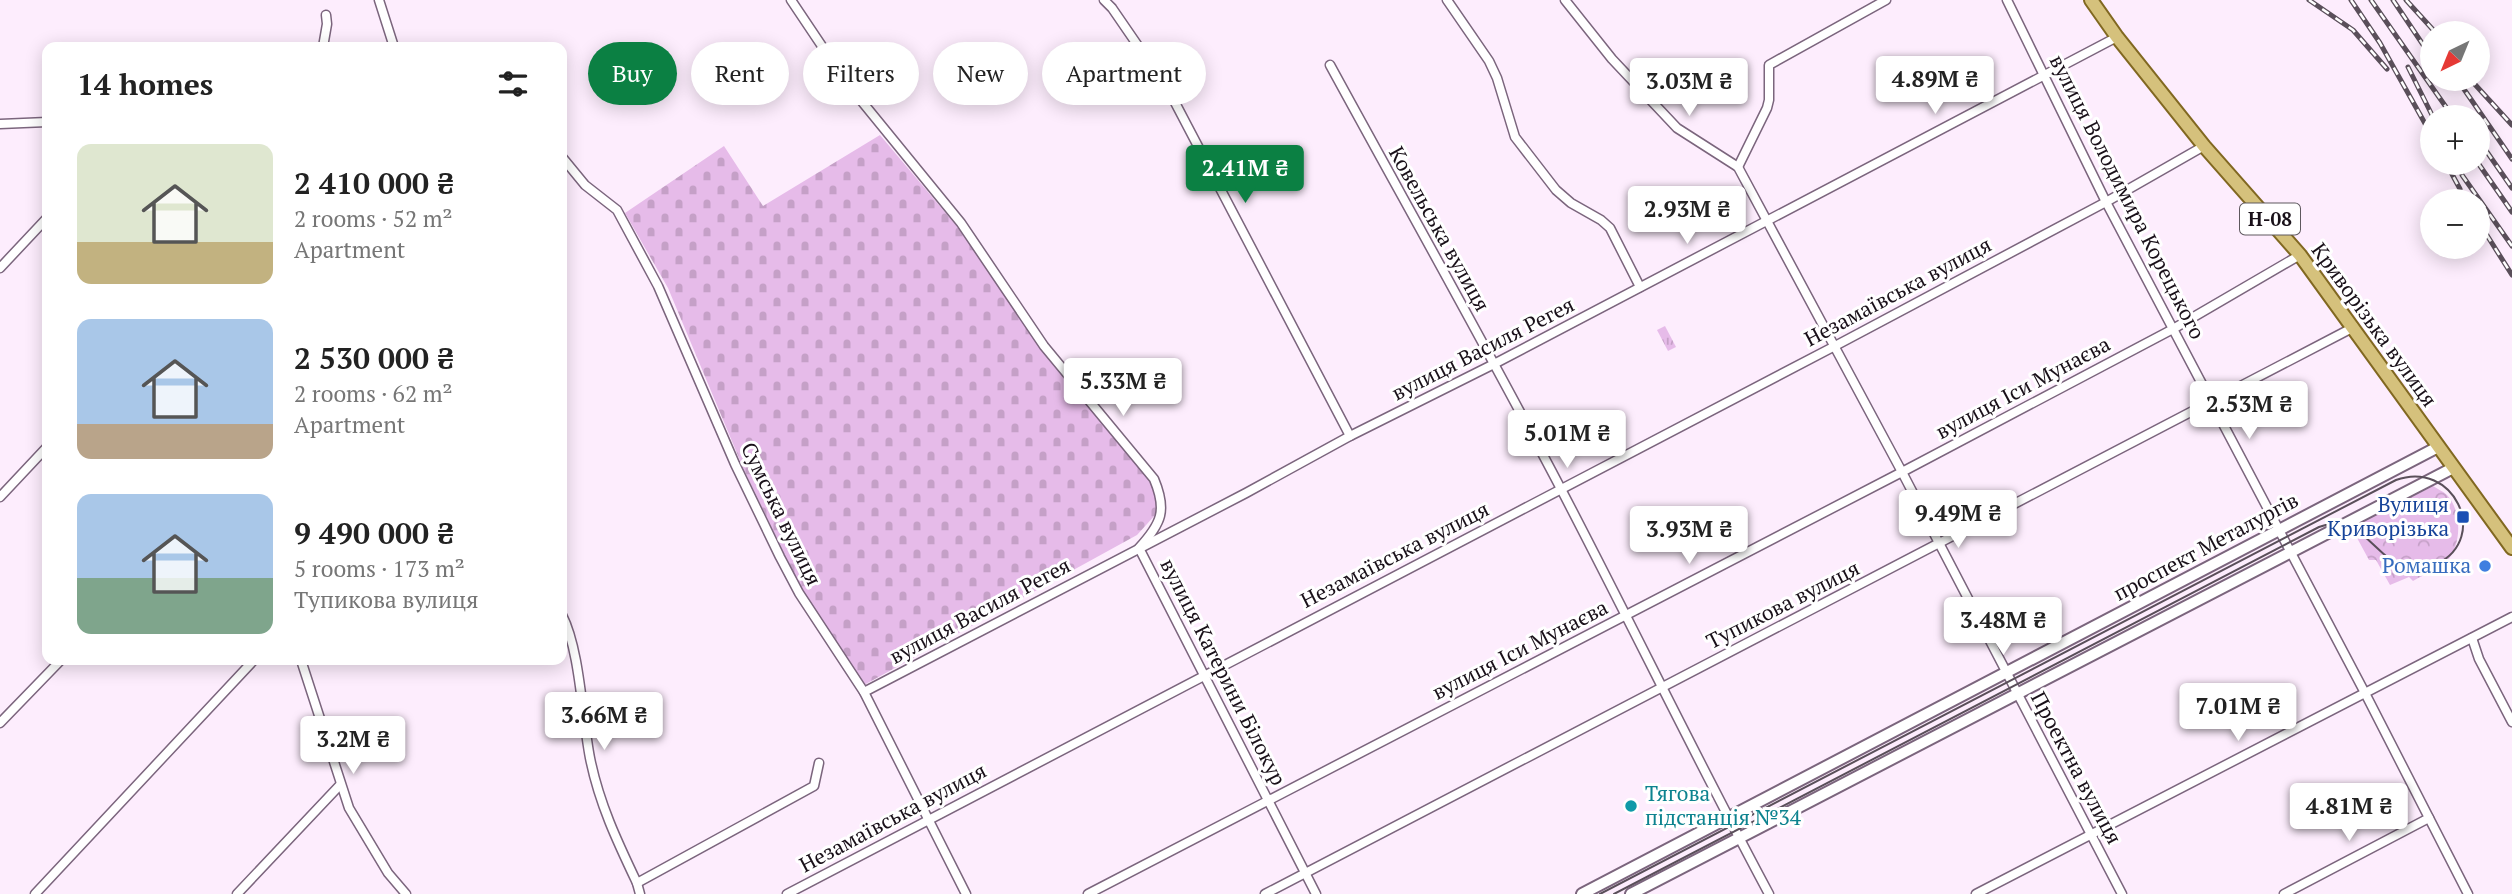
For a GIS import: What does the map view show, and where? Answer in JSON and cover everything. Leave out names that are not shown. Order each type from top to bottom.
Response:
[{"type":"main road","name":"Криворізька вулиця","points":[[2091,0],[2204,146],[2300,255],[2512,548]]},
{"type":"main road","name":"проспект Металургів","points":[[1582,894],[2438,447]]},
{"type":"main road","name":"проспект Металургів","points":[[1631,894],[2453,468]]},
{"type":"street","points":[[379,0],[392,42]]},
{"type":"street","name":"вулиця Катерини Білокур","points":[[791,0],[846,82],[961,223],[1044,346],[1154,479],[1162,510],[1153,533],[1139,548],[1316,894]]},
{"type":"street","points":[[1104,0],[1169,91],[1350,436]]},
{"type":"street","points":[[1447,0],[1489,61],[1515,137],[1556,190],[1610,228],[1640,287]]},
{"type":"street","name":"Проектна вулиця","points":[[1565,0],[1612,59],[1677,128],[1738,167],[1902,472],[2122,894]]},
{"type":"street","points":[[1738,167],[1767,108],[1769,65],[1886,0]]},
{"type":"street","name":"вулиця Володимира Корецького","points":[[2007,0],[2106,202],[2468,894]]},
{"type":"street","points":[[324,42],[326,15]]},
{"type":"street","name":"вулиця Василя Регея","points":[[864,692],[2117,37]]},
{"type":"street","name":"Ковельська вулиця","points":[[1329,65],[1561,488],[1769,894]]},
{"type":"street","points":[[0,124],[42,122]]},
{"type":"street","name":"Незамаївська вулиця","points":[[787,894],[1835,346],[2106,202],[2204,146]]},
{"type":"street","name":"Сумська вулиця","points":[[567,163],[584,185],[617,210],[658,286],[735,464],[780,557],[799,593],[864,692],[966,894]]},
{"type":"street","points":[[0,268],[42,223]]},
{"type":"street","name":"вулиця Іси Мунаєва","points":[[1088,894],[2174,329],[2300,255]]},
{"type":"street","name":"Тупикова вулиця","points":[[1265,894],[2354,327]]},
{"type":"street","points":[[0,496],[42,452]]},
{"type":"street","points":[[1976,894],[2512,617]]},
{"type":"street","points":[[567,632],[590,758],[604,812],[640,894]]},
{"type":"street","points":[[2472,638],[2479,659],[2512,723]]},
{"type":"street","points":[[0,723],[56,665]]},
{"type":"street","points":[[35,894],[249,665]]},
{"type":"street","points":[[303,665],[349,808],[388,873],[406,894]]},
{"type":"street","points":[[637,883],[814,786],[819,763]]},
{"type":"street","points":[[237,894],[340,785]]},
{"type":"street","points":[[2284,894],[2429,818]]},
{"type":"green space","points":[[880,135],[965,236],[1050,357],[1155,487],[1157,513],[1137,535],[864,685],[802,591],[744,470],[668,288],[625,213],[724,146],[763,206]]},
{"type":"green space","points":[[1665,326],[1676,347],[1668,351],[1657,330]]},
{"type":"green space","points":[[2433,486],[2447,495],[2458,519],[2458,537],[2452,554],[2435,570],[2413,581],[2409,577],[2390,585],[2376,560],[2369,560],[2356,536],[2357,525]]},
{"type":"tram line","points":[[1600,894],[2396,480],[2416,476],[2434,480],[2448,490],[2458,504],[2463,520],[2461,537],[2453,552],[2437,564],[2418,569],[2402,567],[2352,528],[2337,524],[2319,527],[1614,894]]},
{"type":"railway","points":[[2309,0],[2353,30],[2387,69]]},
{"type":"railway","points":[[2351,0],[2380,43],[2420,115]]},
{"type":"railway","points":[[2371,0],[2445,105]]},
{"type":"railway","points":[[2393,0],[2420,40]]},
{"type":"railway","points":[[2406,0],[2425,21]]},
{"type":"railway","points":[[2408,67],[2427,105]]},
{"type":"railway","points":[[2465,91],[2512,159]]},
{"type":"railway","points":[[2481,91],[2512,125]]},
{"type":"railway","points":[[2490,156],[2512,188]]},
{"type":"railway","points":[[2452,175],[2460,189]]},
{"type":"railway","points":[[2462,175],[2512,246]]},
{"type":"railway","points":[[2486,175],[2512,212]]},
{"type":"railway","points":[[2490,240],[2512,275]]},
{"type":"place","name":"Вулиця Криворізька","points":[[2463,517]]},
{"type":"place","name":"Ромашка","points":[[2485,566]]},
{"type":"place","name":"Тягова пiдстанцiя №34","points":[[1631,806]]}]
